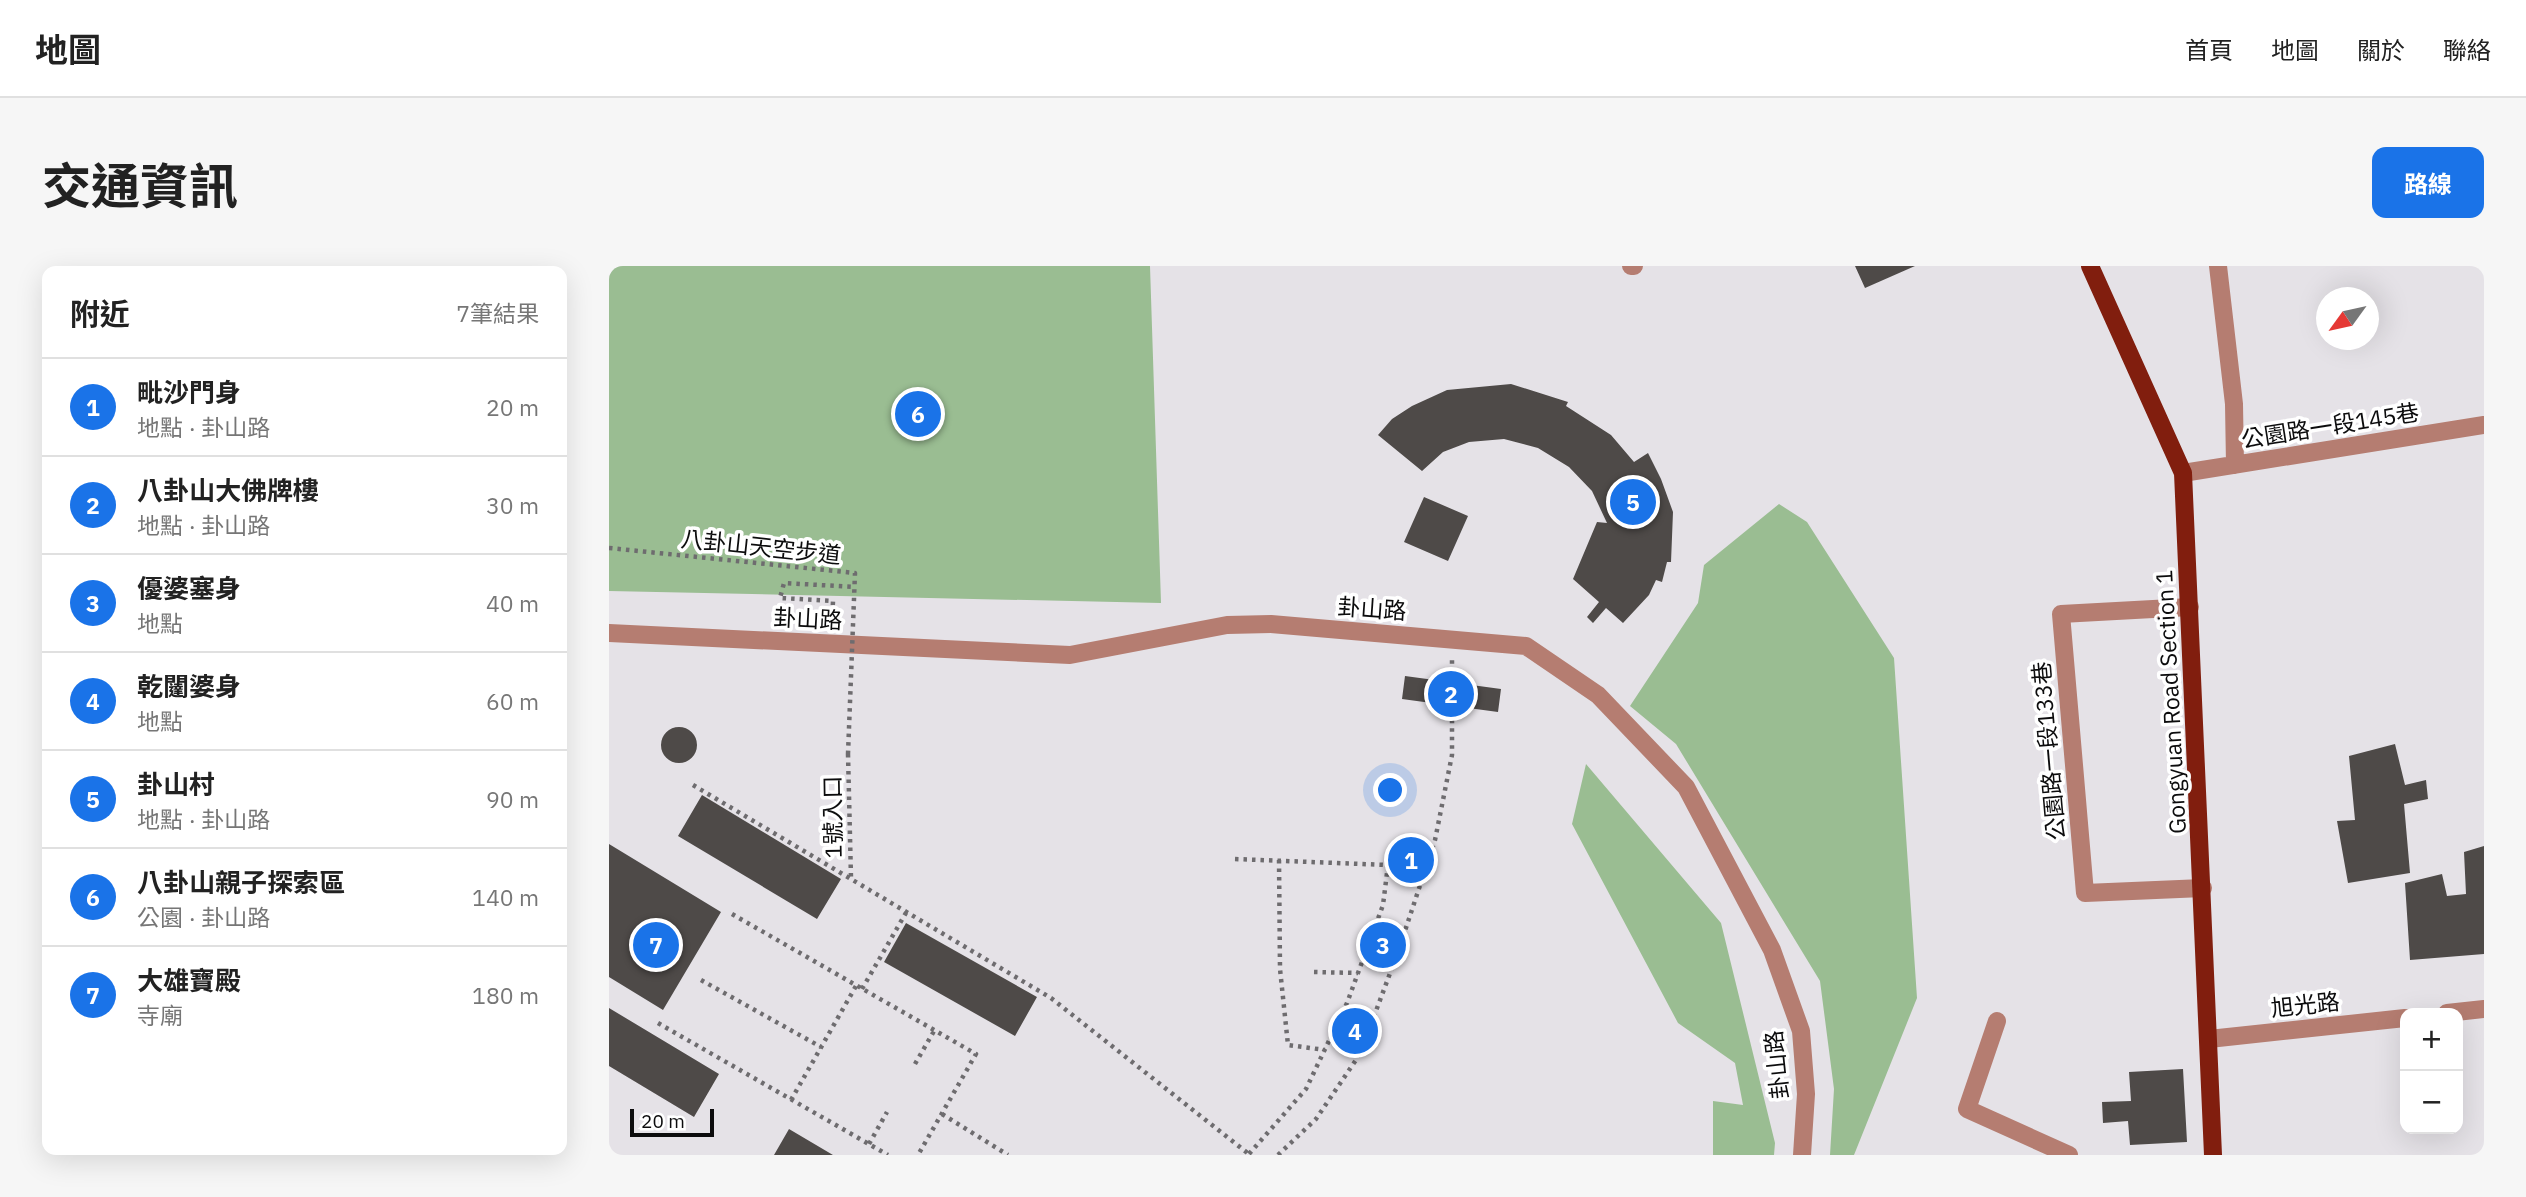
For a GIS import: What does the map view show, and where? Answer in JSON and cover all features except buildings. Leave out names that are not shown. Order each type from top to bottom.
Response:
[{"type":"main road","name":"Gongyuan Road Section 1","points":[[2090,266],[2183,473],[2213,1155]]},
{"type":"street","points":[[2218,266],[2234,404],[2235,465]]},
{"type":"street","name":"公園路一段145巷","points":[[2183,473],[2484,425]]},
{"type":"street","name":"公園路一段133巷","points":[[2190,607],[2061,614],[2085,894],[2203,888]]},
{"type":"street","name":"卦山路","points":[[609,632],[1070,655],[1227,625],[1271,624],[1526,646],[1598,695],[1686,787],[1772,950],[1801,1031],[1806,1094],[1802,1155]]},
{"type":"street","points":[[2463,1011],[2484,1009]]},
{"type":"street","name":"旭光路","points":[[2209,1039],[2400,1019]]},
{"type":"street","points":[[1997,1021],[1967,1109],[2069,1155]]},
{"type":"path","name":"八卦山天空步道","points":[[609,548],[855,573],[848,754]]},
{"type":"path","points":[[831,644],[833,601],[780,598],[784,583],[855,587]]},
{"type":"path","points":[[1278,1155],[1316,1119],[1360,1054],[1403,937],[1435,840],[1452,755],[1452,638]]},
{"type":"path","name":"1號入口","points":[[848,754],[851,878]]},
{"type":"path","points":[[693,785],[1051,998],[1249,1155],[1306,1089],[1325,1050],[1383,905],[1388,865],[1235,859]]},
{"type":"path","points":[[1279,860],[1280,969],[1287,1045],[1325,1050]]},
{"type":"path","points":[[791,1100],[821,1046],[907,911]]},
{"type":"path","points":[[732,914],[976,1054],[918,1155]]},
{"type":"path","points":[[1314,972],[1357,973]]},
{"type":"path","points":[[701,980],[821,1046]]},
{"type":"path","points":[[658,1023],[888,1155]]},
{"type":"path","points":[[915,1064],[935,1031]]},
{"type":"path","points":[[869,1144],[887,1112]]},
{"type":"path","points":[[942,1114],[1009,1155]]},
{"type":"green space","points":[[609,266],[1150,266],[1161,603],[609,591]]},
{"type":"green space","points":[[1779,504],[1807,522],[1894,658],[1917,998],[1854,1155],[1830,1155],[1834,1089],[1820,981],[1676,744],[1630,706],[1698,603],[1704,565]]},
{"type":"green space","points":[[1586,764],[1721,923],[1775,1143],[1774,1155],[1713,1155],[1713,1101],[1743,1105],[1735,1063],[1678,1023],[1572,824]]},
{"type":"place","name":"八卦山親子探索區","points":[[918,414]]},
{"type":"place","name":"卦山村","points":[[1633,502]]},
{"type":"place","name":"八卦山大佛牌樓","points":[[1451,694]]},
{"type":"place","name":"毗沙門身","points":[[1411,860]]},
{"type":"place","name":"大雄寶殿","points":[[656,945]]},
{"type":"place","name":"優婆塞身","points":[[1383,945]]},
{"type":"place","name":"乾闥婆身","points":[[1355,1031]]}]
